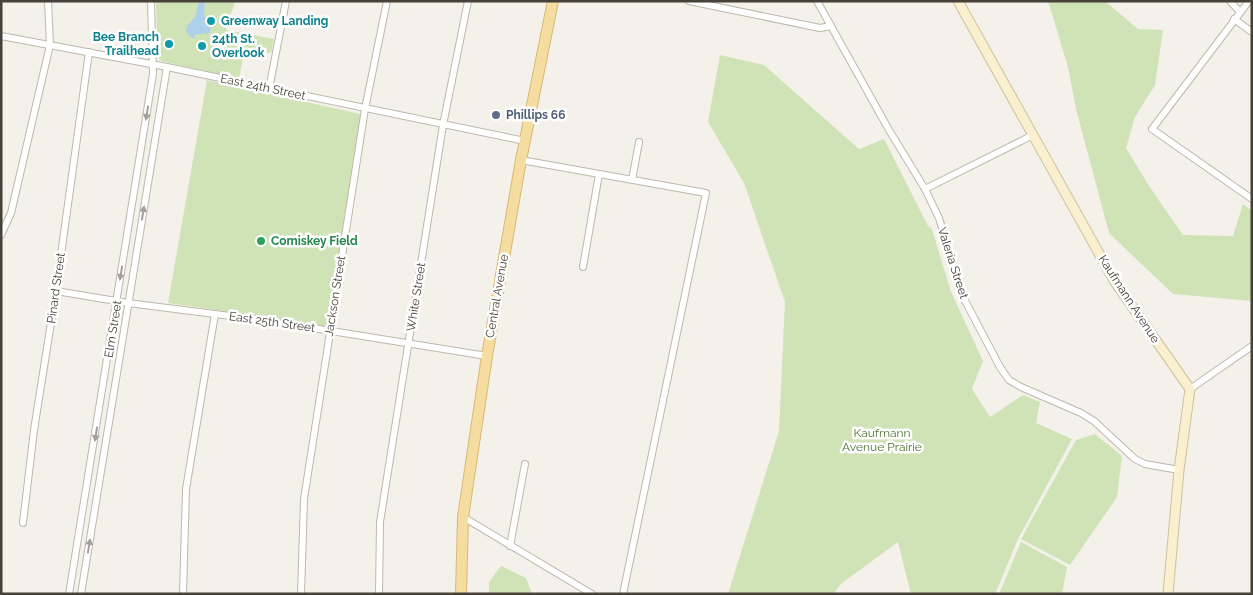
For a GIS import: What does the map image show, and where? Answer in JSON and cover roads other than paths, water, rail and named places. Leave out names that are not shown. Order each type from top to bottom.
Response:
[{"type":"main road","name":"Central Avenue","points":[[460,594],[463,517],[487,356],[521,160],[553,1]]},
{"type":"main road","name":"Kaufmann Avenue","points":[[958,1],[1115,282],[1190,389]]},
{"type":"main road","points":[[1168,594],[1190,389]]},
{"type":"street","points":[[1,235],[10,213],[50,45],[48,1]]},
{"type":"street","name":"Elm Street","points":[[70,594],[153,65],[151,1]]},
{"type":"street","points":[[269,89],[286,1]]},
{"type":"street","name":"Jackson Street","points":[[301,594],[304,499],[365,109],[387,1]]},
{"type":"street","name":"White Street","points":[[379,594],[380,522],[443,125],[468,1]]},
{"type":"street","points":[[689,1],[820,28],[831,26]]},
{"type":"street","name":"Valeria Street","points":[[817,1],[889,130],[925,189],[939,218],[962,295],[1000,367],[1009,380],[1081,413],[1094,422],[1135,459],[1145,464],[1180,470]]},
{"type":"street","points":[[1230,1],[1240,12]]},
{"type":"street","points":[[1248,1],[1152,129],[1252,199]]},
{"type":"street","points":[[1234,19],[1252,32]]},
{"type":"street","name":"East 24th Street","points":[[1,36],[167,67],[525,141]]},
{"type":"street","name":"Pinard Street","points":[[23,523],[34,430],[56,291],[89,52]]},
{"type":"street","name":"Elm Street","points":[[81,594],[167,67]]},
{"type":"street","points":[[925,189],[1033,135]]},
{"type":"street","points":[[632,180],[638,142]]},
{"type":"street","points":[[521,160],[706,192],[623,594]]},
{"type":"street","points":[[583,267],[599,174]]},
{"type":"street","name":"East 25th Street","points":[[56,291],[128,303],[329,330],[487,356]]},
{"type":"street","points":[[183,594],[186,489],[215,314]]},
{"type":"street","points":[[1190,389],[1252,346]]},
{"type":"street","points":[[510,546],[525,464]]},
{"type":"street","points":[[463,517],[592,594]]},
{"type":"water","points":[[199,1],[205,1],[204,14],[211,29],[207,36],[207,33],[194,35],[195,39],[189,36],[186,30],[195,17]]},
{"type":"place","name":"Greenway Landing","points":[[211,21]]},
{"type":"place","name":"Bee Branch Trailhead","points":[[169,44]]},
{"type":"place","name":"24th St. Overlook","points":[[202,46]]},
{"type":"place","name":"Phillips 66","points":[[496,115]]},
{"type":"place","name":"Comiskey Field","points":[[261,241]]},
{"type":"park label","name":"Kaufmann Avenue Prairie","points":[[882,440]]}]
